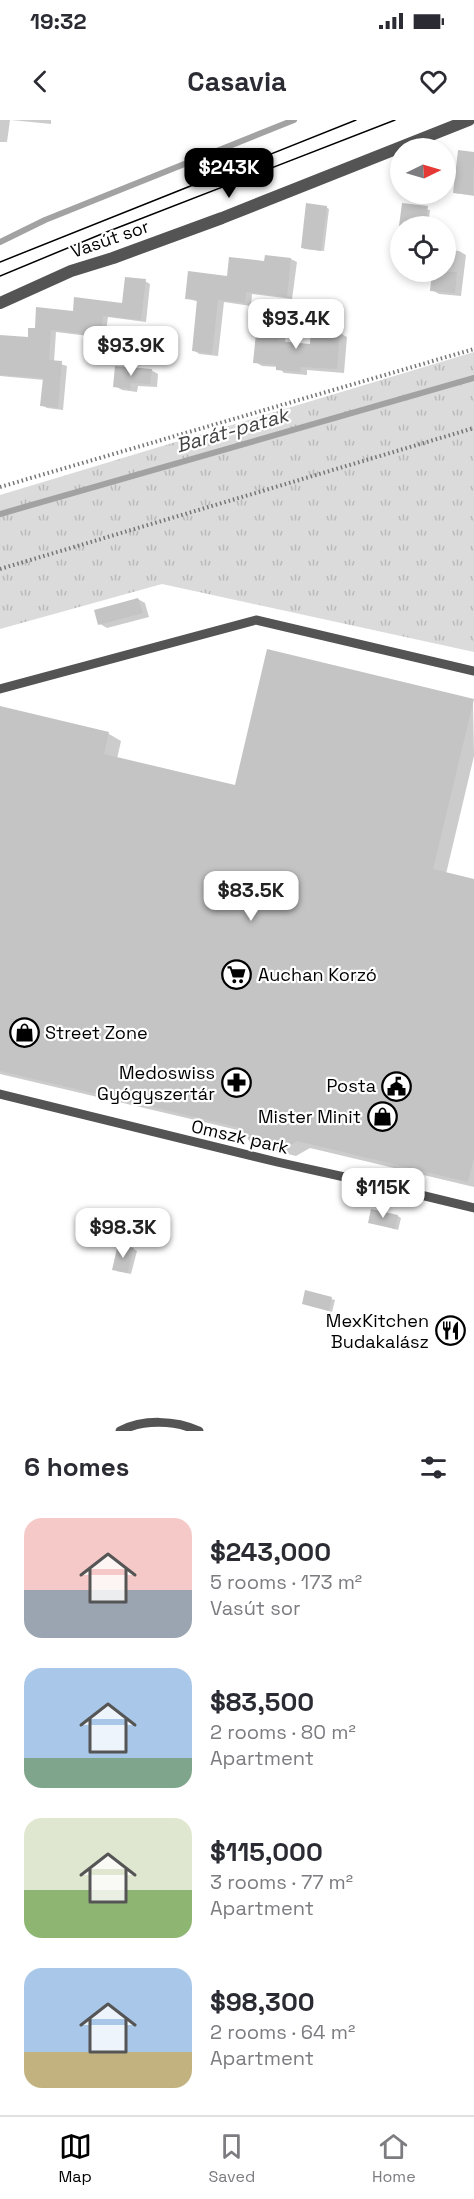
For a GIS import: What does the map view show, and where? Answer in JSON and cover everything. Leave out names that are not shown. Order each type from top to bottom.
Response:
[{"type":"street","name":"Vasút sor","points":[[0,303],[71,271],[222,218],[469,120]]},
{"type":"lane","points":[[0,689],[256,620],[474,671]]},
{"type":"lane","name":"Omszk park","points":[[0,1094],[474,1208]]},
{"type":"lane","points":[[120,1431],[137,1425],[157,1422],[185,1425],[199,1431]]},
{"type":"path","points":[[0,487],[474,349]]},
{"type":"path","points":[[0,569],[474,428]]},
{"type":"green space","points":[[474,352],[474,652],[162,584],[0,629],[0,495]]},
{"type":"building","points":[[458,150],[474,152],[473,195],[456,193]]},
{"type":"building","points":[[306,203],[327,206],[321,251],[301,248]]},
{"type":"building","points":[[402,204],[428,206],[426,216],[400,216]]},
{"type":"building","points":[[265,255],[291,258],[287,297],[246,292],[245,303],[218,300],[212,354],[192,351],[197,300],[185,299],[188,271],[227,276],[229,257],[264,261]]},
{"type":"building","points":[[457,272],[455,293],[430,291],[431,282],[456,282]]},
{"type":"building","points":[[125,277],[146,279],[141,320],[103,316],[101,336],[51,330],[49,360],[62,361],[58,408],[40,406],[43,378],[0,375],[0,335],[28,337],[28,328],[35,328],[36,307],[73,311],[74,297],[122,303]]},
{"type":"building","points":[[257,323],[280,326],[278,341],[310,344],[311,329],[340,331],[337,369],[301,367],[300,372],[276,370],[276,365],[253,363]]},
{"type":"building","points":[[115,366],[152,369],[150,384],[131,383],[130,389],[113,387]]},
{"type":"building","points":[[138,598],[143,613],[98,625],[94,610]]},
{"type":"building","name":"Auchan Korzó","points":[[267,649],[474,699],[433,869],[474,879],[474,1157],[468,1182],[297,1141],[283,1150],[268,1147],[250,1142],[241,1128],[0,1071],[0,706],[109,732],[104,754],[235,785]]},
{"type":"building","points":[[371,1209],[398,1215],[395,1229],[368,1223]]},
{"type":"building","points":[[118,1244],[134,1248],[128,1273],[112,1270]]},
{"type":"building","points":[[305,1290],[332,1297],[329,1311],[302,1304]]},
{"type":"waterway","points":[[0,242],[45,220],[294,120]]},
{"type":"waterway","name":"Barát-patak","points":[[0,514],[474,378]]},
{"type":"tram line","points":[[0,262],[356,120]]},
{"type":"tram line","points":[[0,276],[395,120]]},
{"type":"place","name":"Auchan Korzó","points":[[237,975]]},
{"type":"place","name":"Street Zone","points":[[24,1033]]},
{"type":"place","name":"Medoswiss Gyógyszertár","points":[[236,1083]]},
{"type":"place","name":"Posta","points":[[397,1086]]},
{"type":"place","name":"Mister Minit","points":[[382,1117]]},
{"type":"place","name":"MexKitchen Budakalász","points":[[450,1331]]}]
